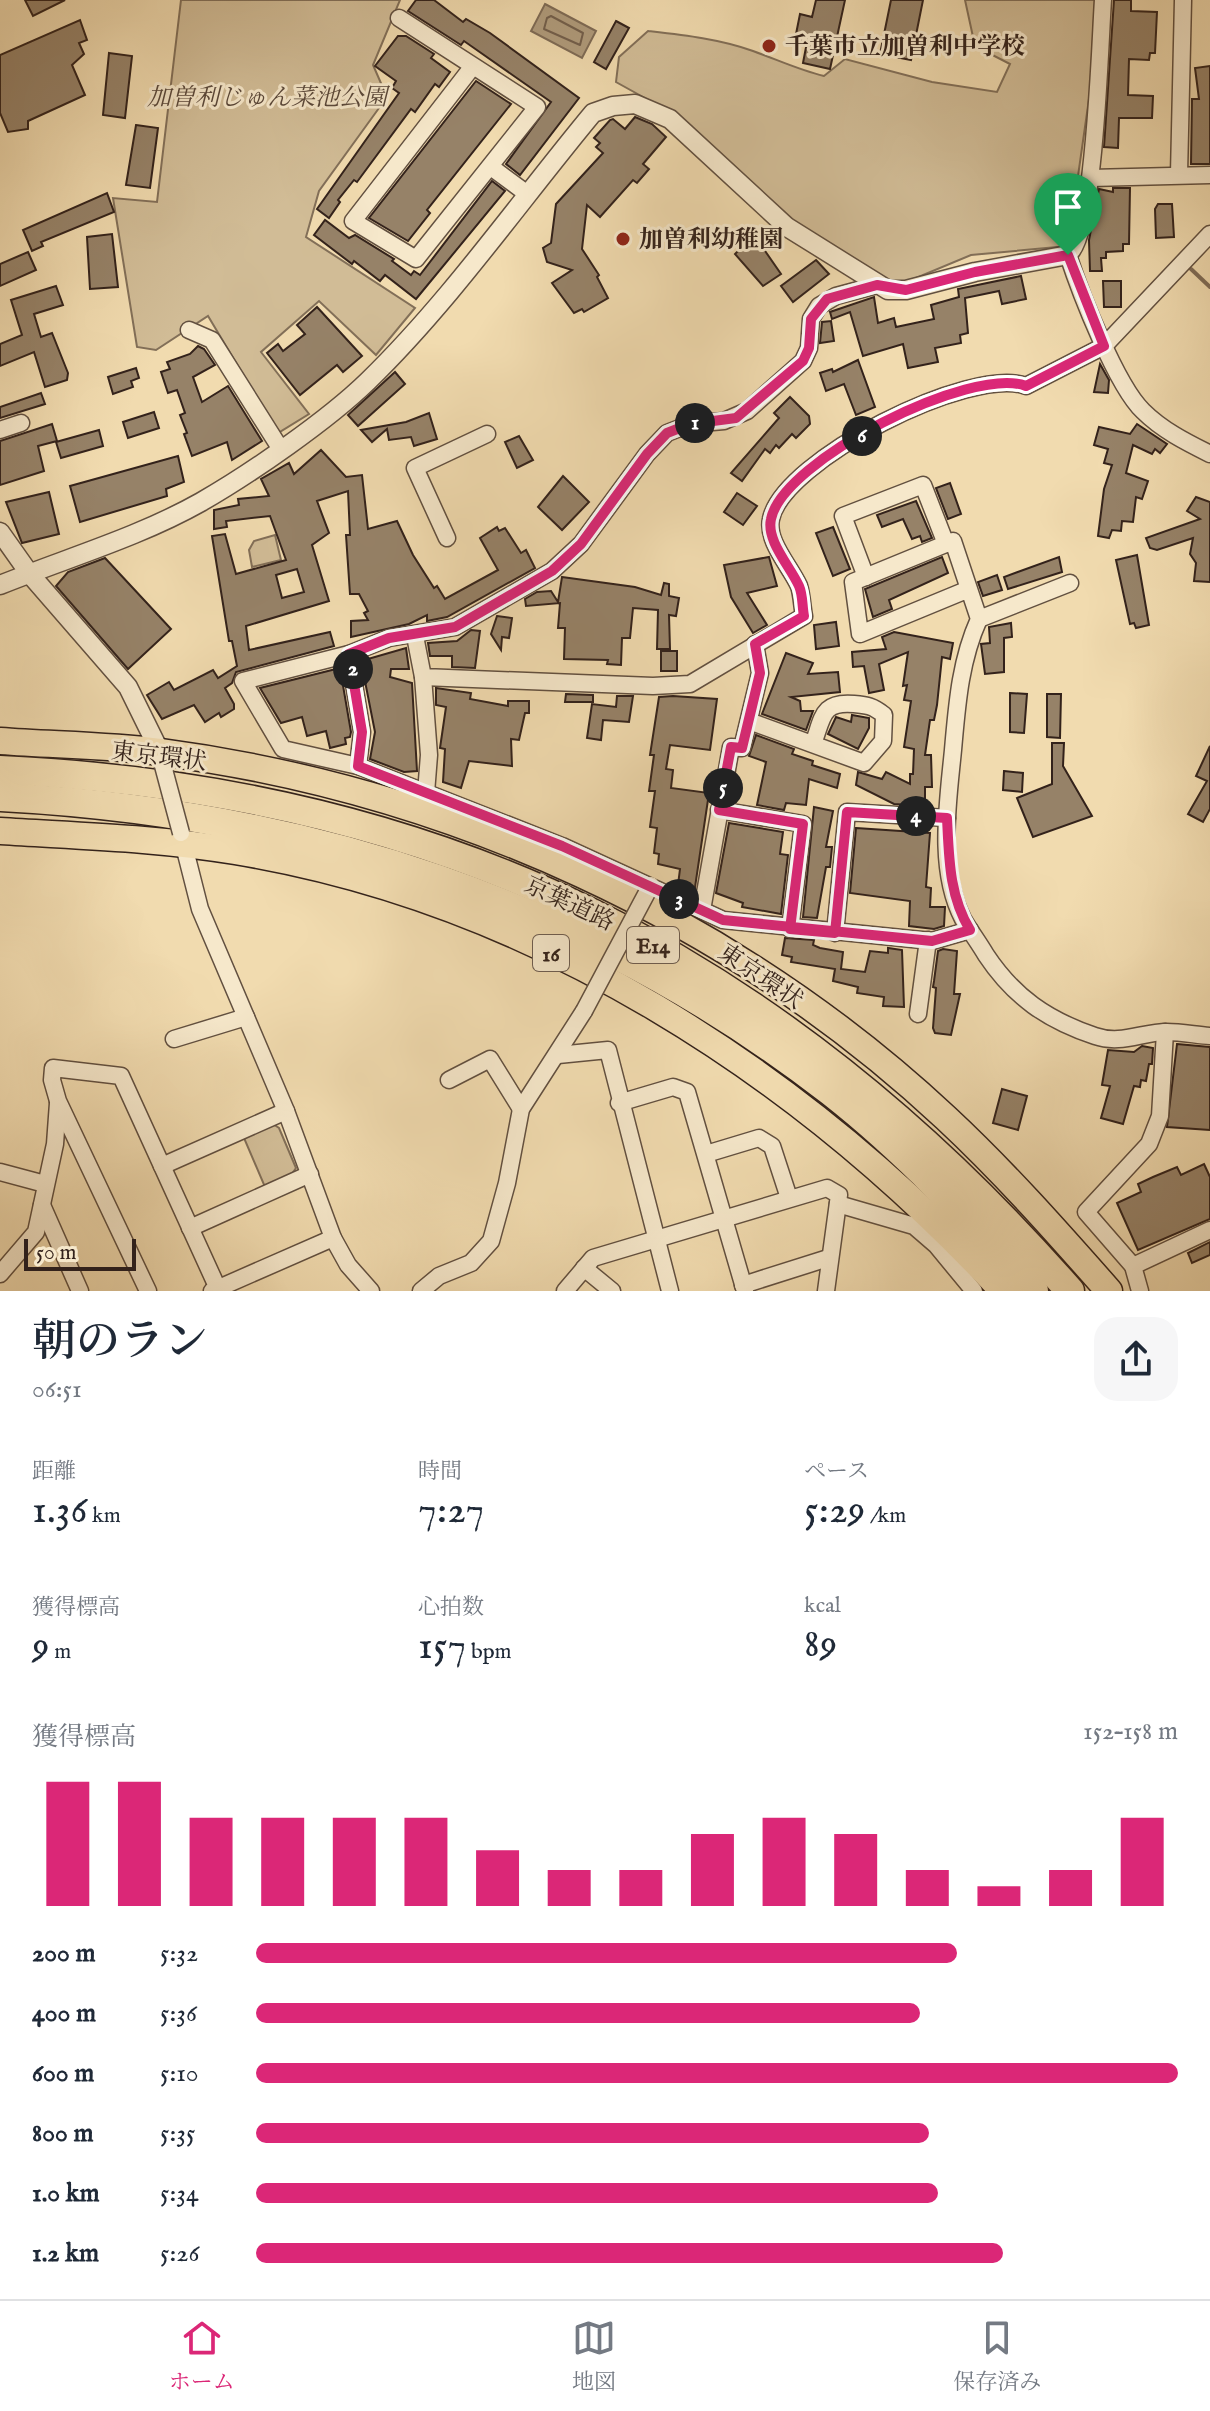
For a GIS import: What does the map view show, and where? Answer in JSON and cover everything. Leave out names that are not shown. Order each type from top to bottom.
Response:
[{"type":"highway","name":"東京環状","points":[[0,741],[161,757],[367,795],[451,821],[567,867],[636,899],[707,939],[799,1000],[944,1116],[1000,1170],[1109,1291]]},
{"type":"highway","name":"京葉道路","points":[[0,770],[118,778],[253,798],[343,818],[482,864],[605,918],[726,988],[826,1056],[914,1148],[1034,1291]]},
{"type":"highway","name":"京葉道路","points":[[0,797],[157,811],[265,829],[336,845],[459,884],[597,944],[705,1004],[769,1045],[914,1148],[992,1206],[1070,1291]]},
{"type":"highway","name":"16","points":[[0,831],[182,838],[385,887],[507,933],[628,992],[728,1051],[842,1137],[916,1202],[1003,1291]]},
{"type":"street","points":[[0,585],[140,530],[200,502],[280,448],[364,385],[593,113],[613,106],[635,104],[670,119],[787,227],[877,285],[906,290],[1074,252],[1082,230],[1091,178],[1103,0]]},
{"type":"street","points":[[1179,174],[1183,0]]},
{"type":"street","points":[[399,18],[537,107],[416,259],[353,221],[473,66]]},
{"type":"street","points":[[491,167],[526,193]]},
{"type":"street","points":[[1091,178],[1210,175]]},
{"type":"street","points":[[423,677],[653,686],[690,684],[804,616],[800,588],[771,535],[770,519],[779,499],[800,476],[872,430],[958,390],[989,383],[1016,382],[1026,386],[1104,346],[1210,234]]},
{"type":"street","points":[[1066,256],[1104,346],[1141,409],[1179,439],[1210,454]]},
{"type":"street","points":[[877,285],[836,296],[819,306],[811,319],[809,348],[803,361],[747,411],[724,421],[690,424],[667,433],[647,454],[581,544],[552,571],[455,627],[389,638],[349,654],[243,681],[283,749],[358,766],[651,885],[723,920],[790,929],[928,940],[951,938],[970,930]]},
{"type":"street","points":[[189,330],[212,340],[280,448]]},
{"type":"street","points":[[0,430],[21,423]]},
{"type":"street","points":[[447,538],[415,468],[487,434]]},
{"type":"street","points":[[866,577],[843,516],[923,485],[946,544]]},
{"type":"street","points":[[0,532],[29,573],[128,687],[161,757],[200,909],[286,1111],[333,1238],[348,1265],[371,1291]]},
{"type":"street","points":[[969,589],[860,634],[853,582],[953,541],[969,589],[979,619],[967,646],[960,683],[947,818],[950,876],[961,916],[1004,982],[1022,1000],[1048,1017],[1099,1038],[1125,1041],[1165,1032],[1210,1036]]},
{"type":"street","points":[[979,619],[1070,583]]},
{"type":"street","points":[[415,636],[423,677],[429,755],[426,793]]},
{"type":"street","points":[[702,910],[731,747],[742,748],[760,673],[755,644]]},
{"type":"street","points":[[349,654],[362,732],[358,766]]},
{"type":"street","points":[[749,721],[864,763],[883,741],[884,715],[873,706],[837,703],[826,709],[813,744]]},
{"type":"street","points":[[719,810],[803,824],[790,929]]},
{"type":"street","points":[[835,933],[847,812],[947,818]]},
{"type":"street","points":[[421,1291],[439,1276],[471,1263],[491,1241],[507,1183],[521,1109],[584,1011],[651,885]]},
{"type":"street","points":[[918,1014],[928,940]]},
{"type":"street","points":[[174,1039],[246,1017]]},
{"type":"street","points":[[1140,1291],[1133,1266],[1086,1212],[1149,1144],[1160,1116],[1165,1032]]},
{"type":"street","points":[[558,1055],[608,1050],[619,1103],[670,1291]]},
{"type":"street","points":[[449,1080],[490,1059],[521,1109]]},
{"type":"street","points":[[148,1291],[58,1101],[52,1080],[53,1068],[121,1076],[216,1290],[333,1238]]},
{"type":"street","points":[[619,1103],[673,1087],[687,1092],[744,1288],[828,1258]]},
{"type":"street","points":[[7,1291],[0,1275],[36,1232],[55,1144],[58,1101]]},
{"type":"street","points":[[162,1166],[286,1111]]},
{"type":"street","points":[[706,1154],[759,1138],[772,1146],[789,1198]]},
{"type":"street","points":[[1,1173],[45,1184]]},
{"type":"street","points":[[190,1228],[310,1174]]},
{"type":"street","points":[[565,1291],[593,1258],[827,1188],[839,1195],[828,1258],[826,1291]]},
{"type":"street","points":[[838,1204],[914,1226],[936,1245],[974,1291]]},
{"type":"street","points":[[42,1205],[80,1291]]},
{"type":"street","points":[[1133,1266],[1210,1230]]},
{"type":"street","points":[[584,1268],[612,1291]]},
{"type":"green space","name":"加曽利じゅん菜池公園","points":[[181,0],[400,0],[373,65],[387,97],[319,191],[306,237],[415,308],[376,355],[319,301],[261,352],[309,414],[278,433],[208,316],[156,350],[137,347],[113,198],[157,202]]},
{"type":"green space","points":[[965,0],[1095,0],[1090,92],[1068,246],[971,255],[904,283],[869,276],[796,223],[652,102],[616,82],[619,57],[648,31],[728,43],[824,76],[845,59],[932,82],[997,92],[1010,64],[975,46]]},
{"type":"green space","points":[[275,535],[281,560],[252,567],[249,550],[254,541]]},
{"type":"green space","points":[[273,1124],[279,1128],[296,1168],[289,1178],[265,1187],[244,1138]]},
{"type":"water","points":[[545,4],[596,31],[582,58],[531,31]]},
{"type":"building","points":[[25,0],[65,0],[33,16]]},
{"type":"building","points":[[416,0],[434,0],[463,22],[466,19],[490,33],[579,98],[520,175],[506,164],[551,102],[464,41],[461,45],[408,11]]},
{"type":"building","points":[[816,0],[845,0],[830,69],[803,63],[807,42],[795,39],[800,14],[812,17]]},
{"type":"building","points":[[891,0],[923,0],[911,60],[880,54]]},
{"type":"building","points":[[1114,0],[1131,0],[1131,11],[1157,12],[1155,53],[1150,53],[1149,60],[1129,59],[1128,95],[1153,96],[1152,118],[1119,118],[1118,148],[1104,147]]},
{"type":"building","points":[[80,20],[87,40],[79,43],[84,54],[72,65],[85,95],[28,121],[28,129],[8,132],[0,113],[0,55]]},
{"type":"building","points":[[616,21],[629,28],[606,69],[594,62]]},
{"type":"building","points":[[398,36],[406,36],[434,54],[431,58],[450,72],[439,87],[435,84],[415,112],[411,109],[357,182],[354,180],[338,200],[340,202],[329,218],[317,209],[399,93],[392,88],[396,81],[375,66]]},
{"type":"building","points":[[109,53],[132,56],[125,118],[103,115]]},
{"type":"building","points":[[1210,66],[1210,164],[1191,164],[1192,99],[1199,99],[1195,68]]},
{"type":"building","points":[[476,81],[511,104],[427,210],[430,213],[408,241],[369,218]]},
{"type":"building","points":[[635,117],[652,124],[666,137],[643,164],[649,169],[637,183],[633,180],[600,217],[587,205],[582,249],[599,275],[597,277],[608,298],[584,312],[582,309],[574,313],[552,283],[572,270],[547,262],[543,248],[551,243],[556,204],[603,153],[596,147],[600,143],[594,138],[610,120],[613,119],[625,129]]},
{"type":"building","points":[[136,125],[158,128],[150,188],[126,185]]},
{"type":"building","points":[[492,181],[505,191],[416,299],[385,275],[380,281],[354,261],[352,264],[314,235],[325,220],[349,238],[355,235],[394,259],[392,261],[411,275],[414,271],[420,275]]},
{"type":"building","points":[[1113,188],[1130,188],[1129,244],[1123,244],[1123,251],[1106,252],[1106,258],[1101,258],[1102,271],[1090,271],[1089,240],[1099,189],[1113,192]]},
{"type":"building","points":[[107,193],[114,212],[41,242],[43,246],[32,251],[23,230]]},
{"type":"building","points":[[1158,204],[1172,204],[1174,237],[1156,238],[1155,209]]},
{"type":"building","points":[[112,234],[118,287],[90,289],[87,237]]},
{"type":"building","points":[[754,235],[781,274],[763,286],[735,254]]},
{"type":"building","points":[[28,252],[36,270],[0,286],[0,264]]},
{"type":"building","points":[[816,260],[829,274],[793,302],[781,286]]},
{"type":"building","points":[[1021,276],[1026,299],[1002,304],[999,291],[965,298],[968,333],[960,335],[961,343],[935,348],[938,362],[908,368],[903,344],[863,356],[850,312],[832,319],[830,312],[874,297],[878,323],[894,318],[896,327],[934,319],[931,305],[959,297],[958,289]]},
{"type":"building","points":[[1103,281],[1121,281],[1121,307],[1104,307]]},
{"type":"building","points":[[56,286],[63,305],[34,314],[41,337],[52,333],[68,373],[67,380],[45,387],[34,352],[0,366],[0,344],[22,335],[11,300]]},
{"type":"building","points":[[317,307],[362,356],[343,372],[337,365],[300,395],[267,353],[278,344],[283,351],[305,334],[297,325]]},
{"type":"building","points":[[831,321],[834,341],[820,343],[822,322]]},
{"type":"building","points":[[198,346],[204,349],[215,365],[193,377],[202,402],[228,386],[262,441],[232,460],[227,442],[192,456],[184,434],[187,433],[180,415],[185,413],[177,390],[168,393],[161,372],[170,369],[167,362],[190,354]]},
{"type":"building","points":[[858,360],[875,407],[856,415],[844,384],[826,391],[820,373],[832,369],[833,372]]},
{"type":"building","points":[[1100,364],[1109,380],[1108,393],[1094,392]]},
{"type":"building","points":[[136,368],[139,378],[131,381],[133,387],[113,394],[108,377]]},
{"type":"building","points":[[395,372],[405,384],[358,426],[348,415]]},
{"type":"building","points":[[41,393],[45,404],[0,418],[0,407]]},
{"type":"building","points":[[790,397],[809,416],[810,424],[796,438],[792,434],[770,453],[765,449],[742,481],[731,473],[779,418],[774,413]]},
{"type":"building","points":[[154,412],[159,428],[128,438],[123,422]]},
{"type":"building","points":[[429,413],[437,439],[414,446],[411,437],[389,440],[387,429],[372,442],[361,430],[406,422]]},
{"type":"building","points":[[52,424],[57,441],[38,446],[44,471],[0,485],[0,441]]},
{"type":"building","points":[[1137,424],[1167,444],[1160,453],[1155,449],[1152,454],[1133,445],[1126,473],[1148,481],[1142,499],[1136,497],[1133,522],[1122,521],[1121,531],[1112,530],[1109,538],[1098,536],[1104,489],[1112,465],[1104,463],[1108,449],[1094,445],[1099,427],[1130,434]]},
{"type":"building","points":[[99,430],[103,446],[61,458],[56,442]]},
{"type":"building","points":[[519,436],[533,460],[517,468],[505,442]]},
{"type":"building","points":[[321,450],[346,477],[362,475],[368,529],[397,521],[413,555],[434,588],[437,586],[445,599],[498,570],[480,538],[497,527],[499,531],[505,528],[521,553],[526,550],[535,568],[447,617],[427,621],[427,615],[409,624],[351,637],[351,621],[368,620],[364,613],[368,611],[359,594],[350,594],[346,535],[350,535],[348,491],[317,501],[329,533],[312,545],[329,601],[246,626],[249,650],[330,632],[334,646],[236,672],[232,683],[225,688],[234,709],[221,717],[219,713],[205,722],[194,705],[162,719],[147,695],[169,682],[174,690],[213,670],[218,678],[237,666],[232,641],[229,641],[212,536],[225,534],[236,574],[286,560],[270,516],[226,521],[227,527],[214,529],[214,510],[239,505],[238,499],[269,496],[261,479],[289,463],[294,474]],"holes":[[[297,569],[304,592],[282,598],[276,575]]]},
{"type":"building","points":[[178,456],[184,482],[166,489],[167,496],[80,522],[70,486]]},
{"type":"building","points":[[563,476],[589,502],[562,530],[538,507]]},
{"type":"building","points":[[950,483],[961,514],[948,519],[936,488]]},
{"type":"building","points":[[49,492],[59,534],[22,543],[6,502]]},
{"type":"building","points":[[737,493],[757,506],[743,525],[724,512]]},
{"type":"building","points":[[1196,497],[1210,502],[1210,582],[1194,581],[1196,563],[1190,554],[1193,538],[1157,550],[1150,548],[1146,538],[1200,519],[1187,511]]},
{"type":"building","points":[[916,501],[932,538],[922,542],[920,536],[912,539],[903,519],[882,527],[877,515]]},
{"type":"building","points":[[833,527],[850,569],[833,576],[816,533]]},
{"type":"building","points":[[1137,555],[1149,625],[1136,628],[1134,623],[1130,624],[1116,560]]},
{"type":"building","points":[[769,557],[777,586],[747,593],[767,625],[753,633],[731,597],[724,565]]},
{"type":"building","points":[[942,557],[948,573],[889,600],[892,609],[873,617],[865,589]]},
{"type":"building","points":[[1059,557],[1062,572],[1008,589],[1004,577]]},
{"type":"building","points":[[105,558],[171,629],[128,669],[56,586],[68,572]]},
{"type":"building","points":[[997,575],[1002,590],[983,596],[978,582]]},
{"type":"building","points":[[562,577],[635,587],[661,595],[664,583],[669,584],[669,596],[679,598],[676,616],[669,615],[670,649],[657,649],[658,610],[633,608],[630,638],[622,638],[621,665],[607,664],[608,660],[564,659],[565,628],[558,628],[560,603],[526,606],[525,599],[537,592],[551,591],[558,602]]},
{"type":"building","points":[[497,616],[512,618],[509,638],[502,637],[501,650],[491,634]]},
{"type":"building","points":[[836,622],[839,646],[816,649],[814,625]]},
{"type":"building","points":[[1011,623],[1012,637],[1004,638],[1004,672],[985,674],[981,644],[990,643],[989,627]]},
{"type":"building","points":[[471,630],[480,631],[475,668],[452,667],[452,656],[430,656],[428,643],[457,641]]},
{"type":"building","points":[[894,632],[953,643],[950,659],[942,657],[937,705],[934,720],[930,720],[925,755],[931,755],[932,787],[925,787],[925,806],[894,804],[856,785],[858,772],[882,779],[886,772],[910,784],[910,774],[913,774],[914,749],[904,747],[911,701],[904,700],[907,685],[903,686],[908,652],[879,664],[884,690],[869,693],[864,666],[853,667],[852,652],[886,649],[882,637]]},
{"type":"building","points":[[406,648],[409,669],[391,669],[390,677],[412,683],[417,771],[404,772],[370,759],[375,732],[361,661]]},
{"type":"building","points":[[661,651],[677,651],[677,671],[661,671]]},
{"type":"building","points":[[786,653],[813,663],[808,674],[838,672],[840,692],[791,697],[800,701],[801,711],[813,711],[806,730],[762,714]]},
{"type":"building","points":[[340,668],[351,732],[350,737],[345,738],[346,744],[330,748],[326,731],[307,736],[302,717],[281,723],[260,688]]},
{"type":"building","points":[[436,688],[471,693],[470,699],[508,706],[508,701],[529,701],[529,713],[525,713],[519,740],[511,739],[512,766],[469,761],[461,788],[443,782],[445,749],[440,748],[446,707],[436,705]]},
{"type":"building","points":[[1010,693],[1027,694],[1024,733],[1010,732]]},
{"type":"building","points":[[566,694],[593,695],[593,702],[565,702]]},
{"type":"building","points":[[1047,694],[1061,694],[1060,738],[1047,737]]},
{"type":"building","points":[[617,696],[633,696],[629,722],[603,720],[601,740],[587,738],[592,704],[616,707]]},
{"type":"building","points":[[659,697],[717,699],[710,750],[670,745],[666,769],[673,770],[671,788],[709,793],[694,894],[678,885],[680,869],[658,864],[659,854],[654,853],[657,828],[650,827],[655,791],[649,791],[654,755],[650,755]]},
{"type":"building","points":[[852,715],[869,718],[869,728],[858,749],[828,734],[836,717],[851,722]]},
{"type":"building","points":[[756,735],[794,749],[792,754],[813,761],[812,765],[840,774],[837,788],[809,779],[806,805],[786,803],[784,810],[757,805],[766,762],[749,756]]},
{"type":"building","points":[[1052,743],[1064,743],[1063,766],[1092,816],[1033,837],[1017,798],[1052,784]]},
{"type":"building","points":[[1210,746],[1210,809],[1203,822],[1188,814],[1207,781],[1196,776]]},
{"type":"building","points":[[1004,771],[1023,773],[1022,792],[1003,790]]},
{"type":"building","points":[[814,807],[833,811],[826,847],[832,847],[830,867],[826,867],[817,918],[803,917]]},
{"type":"building","points":[[729,823],[783,832],[780,854],[788,855],[781,914],[742,907],[743,903],[716,893]]},
{"type":"building","points":[[856,828],[930,833],[926,887],[931,888],[930,907],[945,907],[944,926],[934,929],[909,926],[910,901],[850,893]]},
{"type":"building","points":[[785,938],[814,940],[813,945],[820,948],[843,952],[841,969],[865,972],[870,951],[888,953],[888,948],[902,950],[904,1007],[883,1006],[884,997],[857,993],[858,987],[833,981],[835,969],[791,962],[792,957],[782,955]]},
{"type":"building","points":[[938,951],[957,951],[954,994],[960,994],[951,1035],[935,1033],[933,1028],[936,988],[933,987]]},
{"type":"building","points":[[1177,1044],[1210,1047],[1210,1130],[1167,1127]]},
{"type":"building","points":[[1142,1046],[1153,1048],[1152,1064],[1149,1064],[1146,1081],[1141,1080],[1140,1087],[1134,1086],[1123,1124],[1101,1118],[1110,1086],[1102,1085],[1108,1050],[1134,1052]]},
{"type":"building","points":[[1002,1089],[1027,1096],[1018,1130],[993,1123]]},
{"type":"building","points":[[1204,1164],[1210,1177],[1210,1219],[1138,1250],[1117,1203],[1141,1192],[1138,1184],[1153,1177],[1177,1167],[1181,1175]]},
{"type":"building","points":[[1210,1242],[1210,1255],[1192,1263],[1188,1253]]},
{"type":"waterway","points":[[1191,269],[1210,287]]},
{"type":"place","name":"千葉市立加曽利中学校","points":[[769,46]]},
{"type":"place","name":"加曽利幼稚園","points":[[623,239]]},
{"type":"route","points":[[1068,255],[975,272],[906,290],[888,290],[877,285],[827,299],[811,319],[809,348],[803,361],[736,418],[690,424],[667,433],[647,454],[581,544],[552,571],[455,627],[389,638],[349,654],[356,681],[362,732],[358,766],[562,846],[723,920],[790,929],[932,941],[951,938],[970,930],[961,916],[950,876],[947,818],[847,812],[837,907],[835,933],[790,929],[803,824],[719,810],[731,747],[742,748],[760,673],[755,644],[804,616],[800,588],[771,535],[770,519],[779,499],[819,461],[872,430],[958,390],[989,383],[1016,382],[1026,386],[1104,346],[1068,255]]}]
